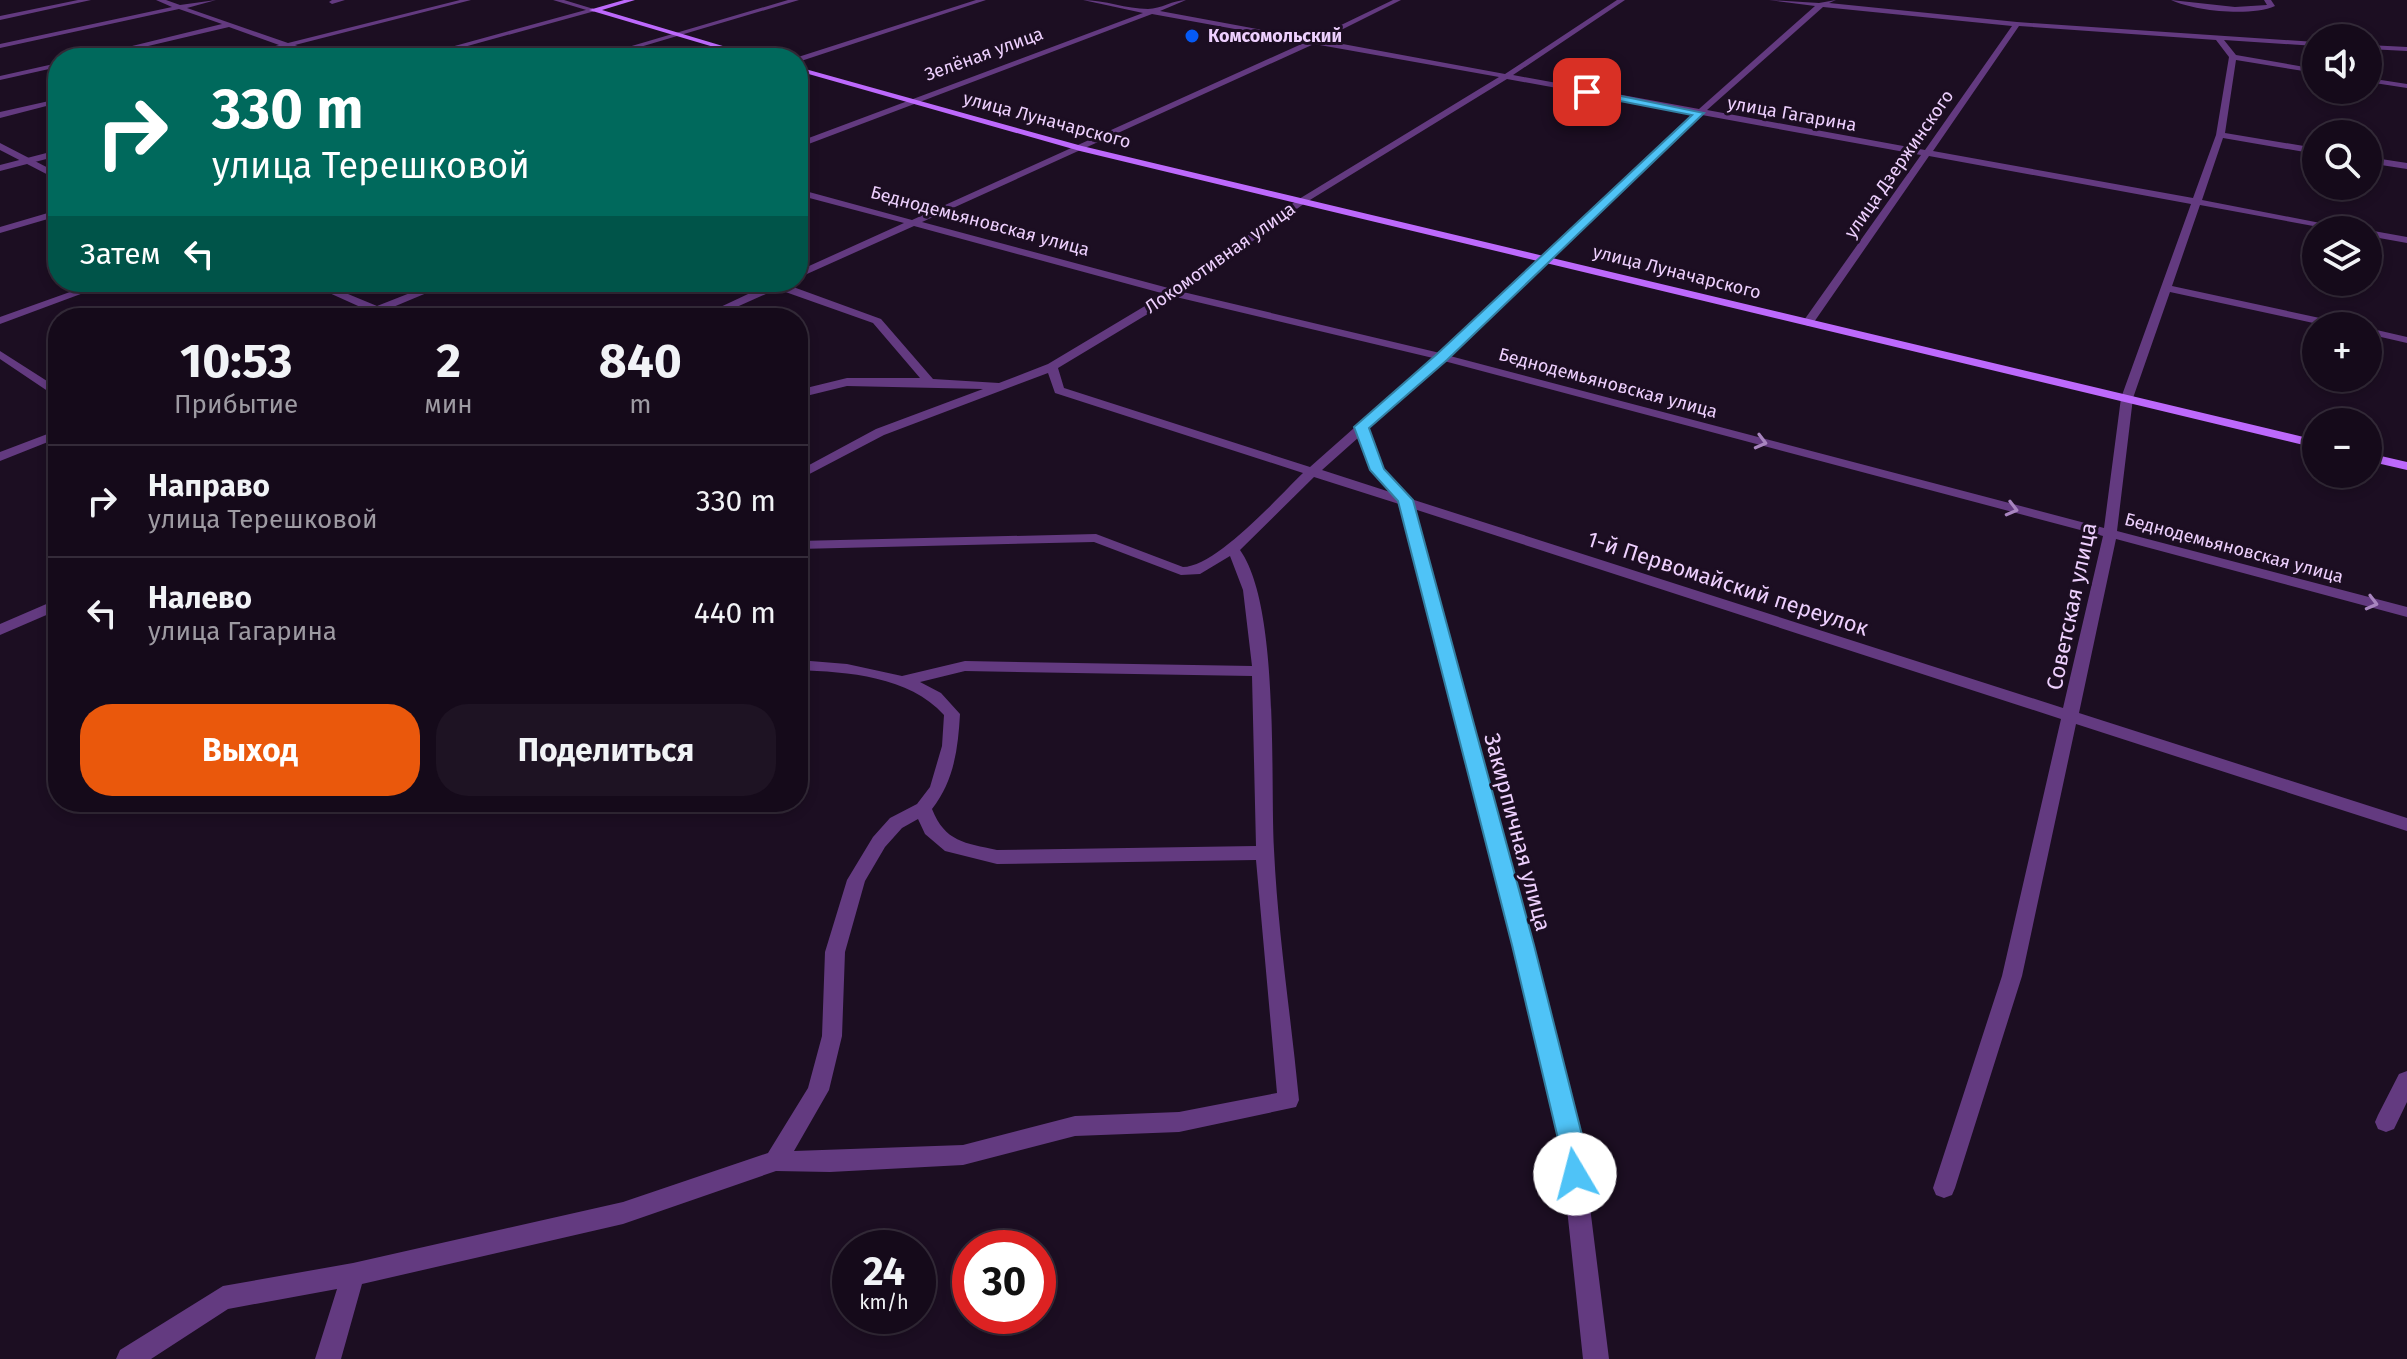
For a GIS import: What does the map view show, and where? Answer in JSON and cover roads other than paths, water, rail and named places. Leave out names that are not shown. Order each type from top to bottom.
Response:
[{"type":"main road","points":[[593,10],[632,0]]},
{"type":"main road","points":[[593,10],[725,48]]},
{"type":"main road","name":"улица Луначарского","points":[[808,72],[1080,148],[2302,441]]},
{"type":"main road","points":[[2382,460],[2407,466]]},
{"type":"street","points":[[0,18],[88,0]]},
{"type":"street","points":[[159,0],[296,48]]},
{"type":"street","points":[[0,46],[213,0]]},
{"type":"street","points":[[332,2],[342,0]]},
{"type":"street","points":[[276,48],[468,0]]},
{"type":"street","points":[[556,0],[593,10]]},
{"type":"street","points":[[629,48],[796,0]]},
{"type":"street","points":[[808,56],[983,0]]},
{"type":"street","name":"улица Гагарина","points":[[1086,0],[2302,221]]},
{"type":"street","name":"Зелёная улица","points":[[808,141],[907,101],[1183,0]]},
{"type":"street","points":[[808,271],[1398,0]]},
{"type":"street","name":"Локомотивная улица","points":[[808,471],[880,432],[1052,367],[1174,293],[1302,201],[1505,77],[1622,0]]},
{"type":"street","points":[[1772,0],[1826,1],[2017,24],[2302,43]]},
{"type":"street","points":[[2174,0],[2208,7],[2248,9],[2272,6],[2267,0]]},
{"type":"street","points":[[808,545],[1096,538],[1181,571],[1195,571],[1232,549],[1314,470],[1442,357],[1699,113],[1826,1]]},
{"type":"street","points":[[452,48],[593,10]]},
{"type":"street","name":"улица Дзержинского","points":[[1808,323],[2017,24]]},
{"type":"street","points":[[131,48],[231,25]]},
{"type":"street","points":[[2219,38],[2233,57],[2302,69]]},
{"type":"street","points":[[2382,48],[2407,49]]},
{"type":"street","name":"Советская улица","points":[[1944,1188],[2012,976],[2110,535],[2127,398],[2220,135],[2233,57]]},
{"type":"street","points":[[0,78],[48,67]]},
{"type":"street","points":[[2382,82],[2407,86]]},
{"type":"street","points":[[0,115],[48,103]]},
{"type":"street","points":[[2220,135],[2302,149]]},
{"type":"street","points":[[0,146],[48,172]]},
{"type":"street","points":[[0,168],[48,156]]},
{"type":"street","points":[[2382,162],[2407,166]]},
{"type":"street","name":"Беднодемьяновская улица","points":[[808,195],[1174,293],[1442,357],[2407,612]]},
{"type":"street","points":[[0,230],[48,216]]},
{"type":"street","points":[[2382,236],[2407,240]]},
{"type":"street","points":[[2164,288],[2302,317]]},
{"type":"street","points":[[0,321],[80,292]]},
{"type":"street","points":[[334,292],[372,308]]},
{"type":"street","points":[[382,308],[423,292]]},
{"type":"street","points":[[724,308],[757,292]]},
{"type":"street","points":[[800,292],[877,321],[929,382]]},
{"type":"street","points":[[2382,334],[2407,340]]},
{"type":"street","points":[[0,354],[48,387]]},
{"type":"street","name":"1-й Первомайский переулок","points":[[1052,367],[1059,390],[2407,825]]},
{"type":"street","points":[[808,392],[847,382],[1005,386]]},
{"type":"street","name":"Закирпичная улица","points":[[1362,427],[1377,470],[1405,500],[1523,945],[1571,1143],[1596,1359]]},
{"type":"street","points":[[0,457],[48,438]]},
{"type":"street","points":[[129,1359],[223,1298],[353,1275],[623,1213],[776,1161],[830,1162],[963,1155],[1075,1126],[1179,1122],[1288,1100],[1265,853],[1260,671],[1250,593],[1239,556],[1232,549]]},
{"type":"street","points":[[0,630],[48,608]]},
{"type":"street","points":[[776,1161],[818,1090],[832,1036],[835,952],[856,880],[879,842],[896,823],[923,808],[938,789],[950,746],[952,714],[932,693],[901,681],[808,665]]},
{"type":"street","points":[[901,681],[965,666],[1260,671]]},
{"type":"street","points":[[923,808],[931,829],[951,846],[997,857],[1265,853]]},
{"type":"street","points":[[2386,1122],[2407,1080]]},
{"type":"street","points":[[328,1359],[353,1275]]},
{"type":"place","name":"Комсомольский","points":[[1192,36]]}]
